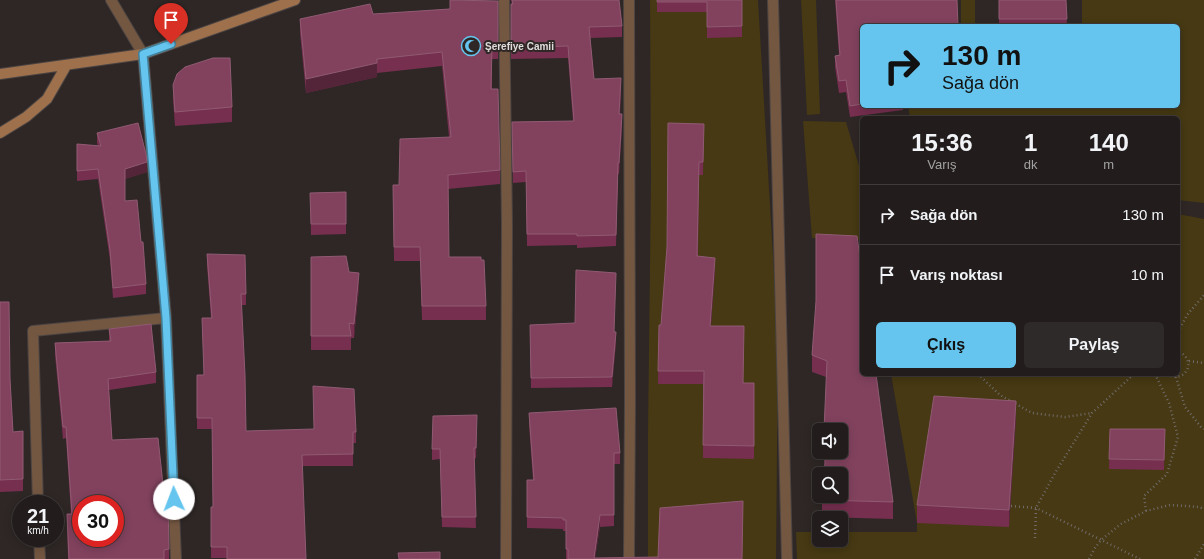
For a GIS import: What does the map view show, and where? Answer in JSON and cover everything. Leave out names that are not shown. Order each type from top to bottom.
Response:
[{"type":"main road","points":[[0,74],[66,66],[143,54],[295,0]]},
{"type":"main road","points":[[0,133],[26,117],[46,99],[66,66]]},
{"type":"street","points":[[111,0],[143,54],[166,318],[176,559]]},
{"type":"street","points":[[504,0],[507,225],[506,559]]},
{"type":"street","points":[[629,0],[629,559]]},
{"type":"street","points":[[773,0],[787,559]]},
{"type":"street","points":[[38,495],[33,331],[166,318]]},
{"type":"street","points":[[39,547],[40,559]]},
{"type":"path","points":[[1180,328],[1187,315],[1204,295]]},
{"type":"path","points":[[1180,352],[1185,355],[1188,361],[1188,369],[1183,375],[1180,376]]},
{"type":"path","points":[[1188,361],[1204,363]]},
{"type":"path","points":[[980,376],[1000,395],[1032,413],[1065,417],[1092,413]]},
{"type":"path","points":[[1035,538],[1036,508],[1055,473],[1092,413],[1132,376]]},
{"type":"path","points":[[1146,511],[1144,496],[1167,474],[1178,437],[1169,403],[1155,376]]},
{"type":"path","points":[[1169,376],[1180,376]]},
{"type":"path","points":[[1176,377],[1185,407],[1204,429]]},
{"type":"path","points":[[1089,559],[1095,548],[1102,540],[1121,524],[1146,511],[1170,505],[1199,507],[1204,509]]},
{"type":"path","points":[[1011,506],[1036,508],[1140,559]]},
{"type":"path","points":[[1195,559],[1204,544]]},
{"type":"shaded area","points":[[650,0],[758,0],[778,342],[776,559],[648,559],[651,180]]},
{"type":"shaded area","points":[[801,0],[816,0],[820,114],[807,115]]},
{"type":"shaded area","points":[[961,0],[975,0],[975,24],[961,24]]},
{"type":"shaded area","points":[[1082,0],[1204,0],[1204,203],[1180,200],[1180,116],[910,116],[908,108],[1180,108],[1180,24],[1082,24]]},
{"type":"shaded area","points":[[803,121],[846,122],[860,169],[860,240],[812,238]]},
{"type":"shaded area","points":[[1180,214],[1204,219],[1204,559],[797,559],[796,532],[812,532],[812,547],[848,547],[848,532],[917,532],[917,523],[891,376],[1180,376]]},
{"type":"building","points":[[450,0],[498,1],[498,45],[492,45],[491,89],[498,89],[500,170],[448,175],[449,257],[481,257],[481,260],[484,260],[486,306],[422,306],[420,247],[394,247],[393,185],[399,185],[400,139],[451,137],[442,52],[377,59],[377,63],[306,79],[300,19],[370,4],[373,14],[450,9]]},
{"type":"building","points":[[512,0],[619,0],[622,26],[589,27],[594,79],[621,78],[619,114],[622,114],[618,163],[616,235],[577,236],[577,234],[527,234],[526,171],[513,172],[512,122],[574,121],[568,46],[511,48]]},
{"type":"building","points":[[657,0],[742,0],[742,26],[707,27],[707,2],[657,2]]},
{"type":"building","points":[[836,0],[957,0],[958,24],[860,24],[860,104],[850,106],[846,80],[839,81],[835,56],[840,55]]},
{"type":"building","points":[[999,0],[1066,0],[1067,19],[999,19]]},
{"type":"building","points":[[213,58],[230,58],[232,107],[175,112],[173,85],[177,74],[185,67]]},
{"type":"building","points":[[138,123],[147,162],[125,169],[125,201],[137,200],[141,242],[143,242],[146,284],[113,288],[110,250],[98,169],[77,171],[77,144],[101,146],[97,133]]},
{"type":"building","points":[[668,123],[704,124],[703,162],[699,162],[697,256],[715,258],[710,326],[744,326],[743,383],[754,383],[754,446],[703,445],[704,371],[658,371],[659,325],[661,325],[667,247]]},
{"type":"building","points":[[346,192],[346,224],[311,224],[310,193]]},
{"type":"building","points":[[816,234],[857,236],[860,258],[860,376],[876,376],[893,502],[848,501],[848,467],[825,467],[825,459],[848,459],[848,423],[824,423],[827,361],[812,355],[816,301]]},
{"type":"building","points":[[207,254],[245,255],[246,294],[241,294],[246,431],[314,429],[313,386],[354,389],[356,432],[353,432],[353,454],[302,455],[306,559],[227,559],[227,547],[211,547],[211,507],[213,507],[212,418],[197,418],[197,375],[204,375],[202,318],[212,318]]},
{"type":"building","points":[[346,256],[349,272],[359,273],[354,324],[349,323],[351,336],[311,336],[311,257]]},
{"type":"building","points":[[576,270],[616,273],[614,332],[616,332],[612,377],[531,378],[530,325],[575,323]]},
{"type":"building","points":[[0,302],[9,302],[10,379],[13,432],[23,431],[23,479],[0,480]]},
{"type":"building","points":[[151,324],[156,372],[108,379],[112,440],[158,438],[165,503],[168,503],[169,549],[164,550],[164,559],[69,559],[67,514],[72,514],[66,427],[63,427],[55,343],[111,341],[109,329]]},
{"type":"building","points":[[934,396],[1016,401],[1009,510],[917,505]]},
{"type":"building","points":[[616,408],[620,453],[614,453],[614,515],[600,515],[594,558],[658,557],[660,508],[743,501],[742,559],[568,559],[568,549],[566,549],[566,520],[563,520],[563,518],[527,517],[527,480],[534,480],[529,413]]},
{"type":"building","points":[[477,415],[476,448],[474,448],[476,517],[442,517],[440,449],[432,449],[433,416]]},
{"type":"building","points":[[1110,429],[1165,429],[1164,460],[1109,459]]},
{"type":"building","points":[[440,552],[440,559],[399,559],[398,553]]},
{"type":"place","name":"Şerefiye Camii","points":[[471,46]]},
{"type":"route","points":[[171,44],[143,54],[166,318],[174,499]]}]
